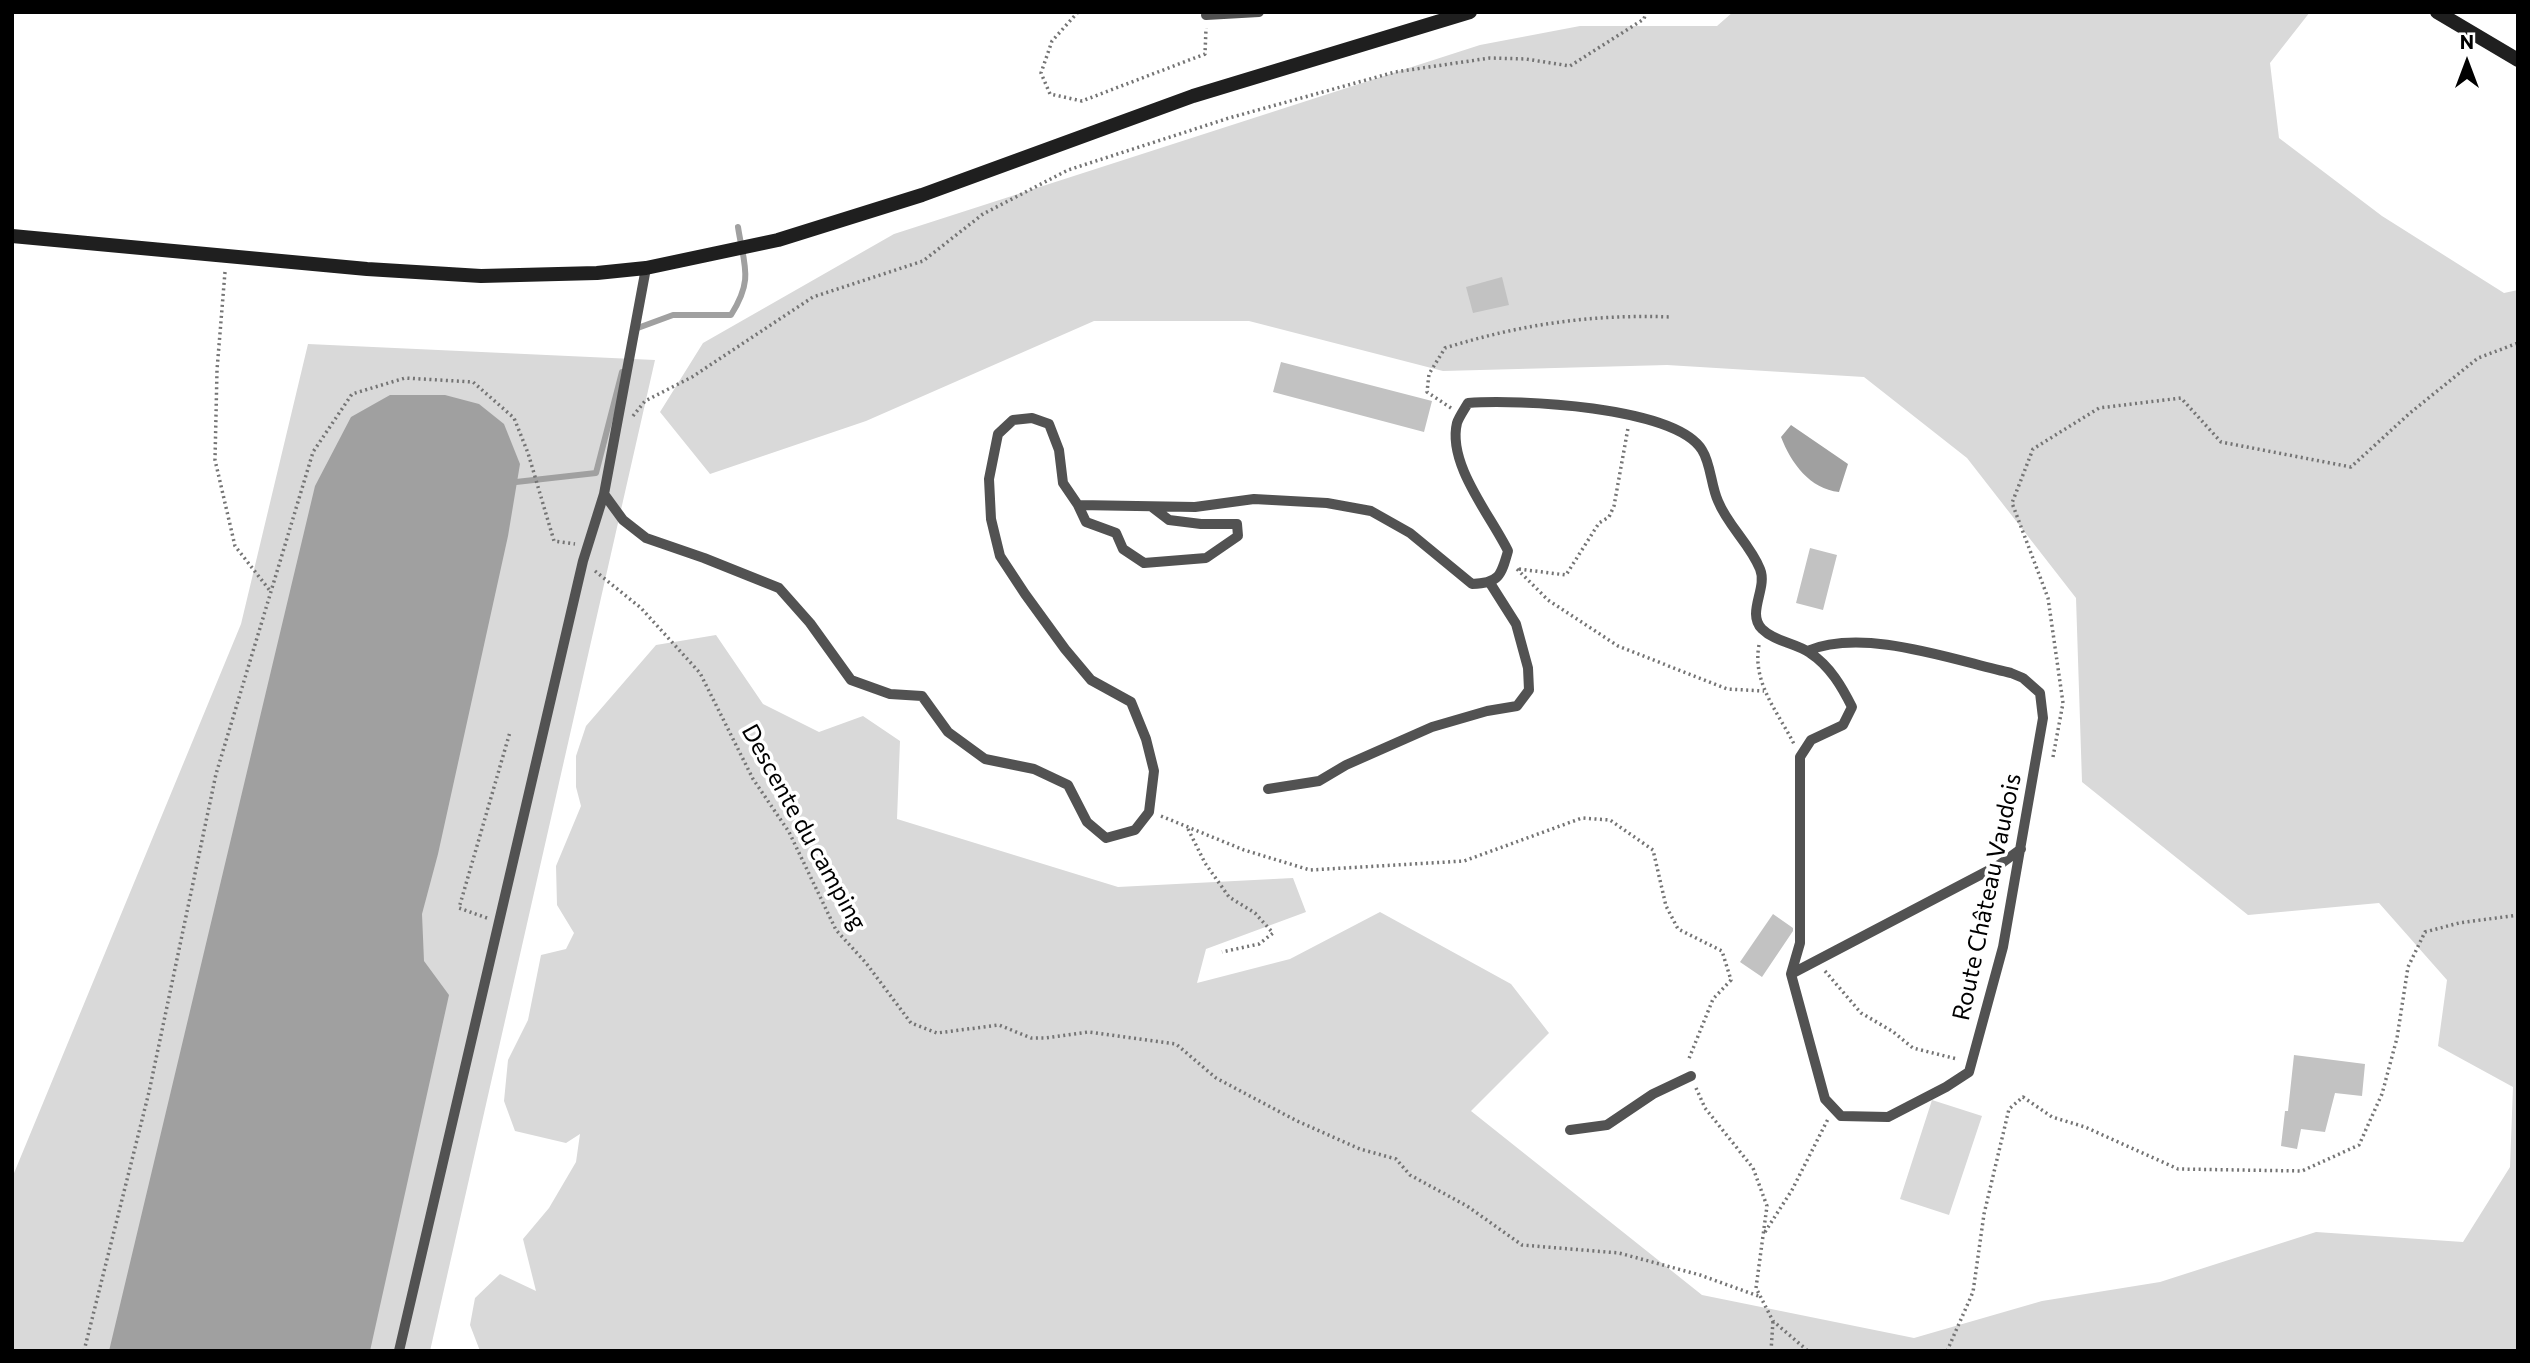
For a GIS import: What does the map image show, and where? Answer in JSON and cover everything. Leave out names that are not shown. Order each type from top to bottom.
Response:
[{"type":"main road","points":[[12,236],[367,269],[481,276],[597,273],[646,268],[778,240],[922,195],[1193,96],[1470,12]]},
{"type":"main road","points":[[2437,12],[2518,60]]},
{"type":"lane","points":[[1206,15],[1259,12]]},
{"type":"lane","points":[[399,1351],[587,544],[604,494],[646,268]]},
{"type":"lane","points":[[1078,505],[1195,507],[1254,499],[1327,503],[1371,511],[1410,533],[1472,584],[1490,583],[1502,573],[1508,551],[1468,479],[1457,452],[1457,424],[1468,403],[1546,403],[1630,416],[1672,426],[1702,449],[1718,503],[1756,558],[1764,578],[1755,615],[1762,629],[1783,642],[1807,651],[1838,679],[1852,707],[1843,725],[1811,740],[1800,757],[1800,943],[1791,974],[1825,1099],[1841,1116],[1888,1117],[1946,1087],[1969,1072],[1972,1063]]},
{"type":"lane","points":[[604,494],[623,520],[646,538],[779,588],[810,623],[851,680],[890,694],[922,696],[948,733],[985,759],[1034,769],[1068,785],[1087,822],[1106,838],[1135,830],[1149,812],[1153,771],[1146,739],[1131,702],[1091,680],[1065,649],[1000,556],[990,519],[989,479],[998,434],[1013,420],[1032,418],[1049,424],[1059,450],[1063,483],[1086,522],[1116,533],[1123,549],[1144,563],[1206,558],[1238,536],[1237,524],[1201,524],[1169,520],[1151,507]]},
{"type":"lane","points":[[1268,789],[1319,781],[1346,765],[1432,727],[1487,711],[1517,706],[1529,690],[1528,668],[1516,624],[1490,583]]},
{"type":"lane","name":"Route Château Vaudois","points":[[1807,651],[1822,645],[1899,645],[2011,673],[2023,678],[2040,693],[2043,718],[2003,947],[1972,1063]]},
{"type":"lane","points":[[1791,974],[1999,865],[2021,849]]},
{"type":"lane","points":[[1570,1130],[1607,1125],[1653,1094],[1690,1076]]},
{"type":"path","points":[[1077,12],[1052,41],[1041,73],[1050,94],[1082,101],[1205,54],[1206,15]]},
{"type":"path","points":[[614,439],[645,401],[692,377],[813,297],[923,261],[983,214],[1069,170],[1229,118],[1395,72],[1490,58],[1526,59],[1570,66],[1644,19],[1646,12]]},
{"type":"path","points":[[226,256],[218,358],[215,460],[235,546],[271,592]]},
{"type":"path","points":[[1462,415],[1427,392],[1429,374],[1445,348],[1498,331],[1568,321],[1623,315],[1672,317]]},
{"type":"path","points":[[2051,767],[2063,703],[2048,598],[2012,503],[2033,449],[2099,408],[2181,398],[2221,442],[2351,467],[2410,413],[2478,358],[2518,343]]},
{"type":"path","points":[[84,1351],[149,1092],[216,774],[313,452],[352,394],[405,378],[473,382],[514,418],[528,453],[554,541],[587,544]]},
{"type":"path","points":[[1504,566],[1566,575],[1599,523],[1609,517],[1614,506],[1630,416]]},
{"type":"path","name":"Descente du camping","points":[[583,561],[641,608],[700,673],[753,779],[789,832],[836,930],[911,1023],[937,1032],[999,1025],[1031,1038],[1088,1032],[1176,1044],[1216,1078],[1297,1121],[1360,1149],[1395,1159],[1410,1175],[1467,1206],[1522,1245],[1619,1254],[1700,1275],[1761,1297]]},
{"type":"path","points":[[1517,569],[1549,600],[1618,646],[1727,689],[1764,691]]},
{"type":"path","points":[[1762,629],[1757,656],[1761,686],[1800,757]]},
{"type":"path","points":[[499,923],[458,908],[510,733]]},
{"type":"path","points":[[1149,812],[1244,850],[1310,870],[1464,860],[1582,818],[1610,820],[1653,850],[1666,906],[1678,929],[1722,951],[1731,980],[1713,999],[1686,1066],[1705,1108],[1752,1168],[1768,1206],[1756,1288],[1773,1321],[1808,1351]]},
{"type":"path","points":[[1187,827],[1205,863],[1229,897],[1255,913],[1273,933],[1259,944],[1222,952]]},
{"type":"path","points":[[1947,1351],[1973,1292],[1984,1214],[2009,1110],[2023,1097],[2052,1117],[2085,1127],[2178,1169],[2302,1171],[2359,1145],[2382,1094],[2397,1038],[2408,967],[2425,932],[2459,923],[2518,915]]},
{"type":"path","points":[[1817,961],[1861,1013],[1892,1031],[1913,1048],[1972,1063]]},
{"type":"path","points":[[1763,1234],[1792,1190],[1833,1108]]},
{"type":"path","points":[[1771,1351],[1773,1321]]},
{"type":"shaded area","points":[[1733,12],[2310,12],[2270,63],[2279,138],[2382,216],[2504,293],[2518,290],[2518,1351],[480,1351],[470,1325],[475,1298],[500,1274],[536,1291],[523,1239],[549,1208],[576,1162],[580,1134],[566,1143],[515,1131],[504,1101],[508,1060],[528,1020],[541,955],[566,949],[574,933],[557,905],[556,866],[581,806],[576,787],[576,756],[586,726],[656,645],[716,635],[763,704],[819,732],[863,716],[900,741],[897,819],[1118,887],[1293,878],[1306,912],[1206,949],[1197,983],[1290,959],[1380,912],[1511,984],[1549,1033],[1471,1111],[1702,1295],[1914,1338],[2042,1301],[2160,1282],[2316,1232],[2463,1242],[2510,1167],[2513,1087],[2438,1046],[2447,980],[2379,903],[2248,915],[2082,782],[2076,598],[1967,458],[1864,377],[1667,365],[1443,371],[1249,321],[1094,321],[866,421],[710,474],[660,412],[703,343],[894,234],[1480,45],[1580,26],[1717,26]]},
{"type":"shaded area","points":[[308,344],[655,360],[430,1351],[12,1351],[12,1178],[241,624]]},
{"type":"shaded area","points":[[390,395],[445,395],[479,404],[504,424],[520,464],[508,536],[438,854],[422,914],[424,961],[449,995],[370,1351],[109,1351],[315,486],[351,417]]},
{"type":"shaded area","points":[[1791,425],[1848,464],[1839,492],[1819,486],[1796,465],[1781,437]]},
{"type":"shaded area","points":[[1932,1100],[1982,1116],[1949,1215],[1900,1199]]},
{"type":"building","points":[[1502,277],[1509,305],[1473,313],[1466,287]]},
{"type":"building","points":[[1281,362],[1432,401],[1424,432],[1273,392]]},
{"type":"building","points":[[1810,548],[1837,555],[1823,610],[1796,603]]},
{"type":"building","points":[[1773,914],[1793,928],[1793,931],[1762,977],[1740,962]]},
{"type":"building","points":[[2294,1055],[2365,1064],[2362,1096],[2335,1093],[2325,1132],[2301,1129],[2297,1149],[2281,1146]]},
{"type":"waterway","points":[[635,329],[673,315],[731,315],[745,282],[738,227]]},
{"type":"waterway","points":[[516,482],[596,473],[622,372]]}]
